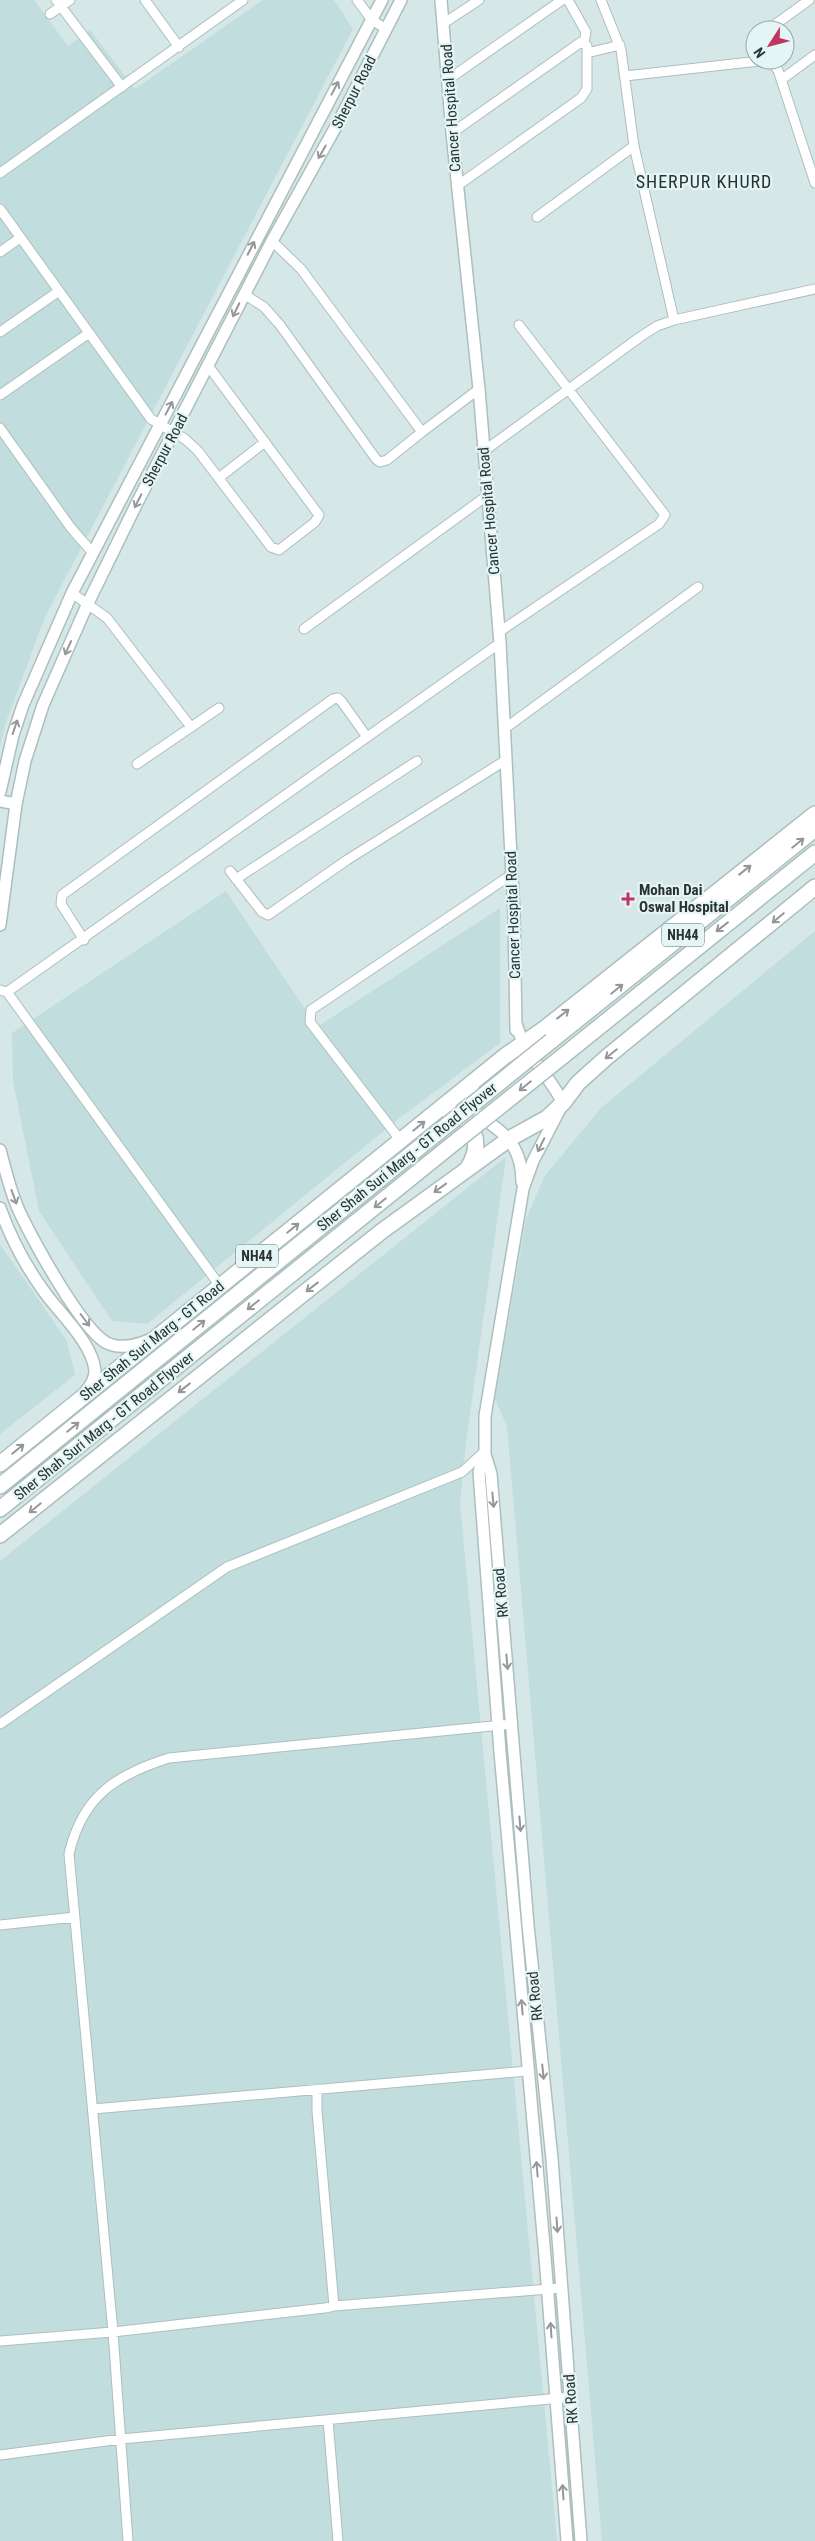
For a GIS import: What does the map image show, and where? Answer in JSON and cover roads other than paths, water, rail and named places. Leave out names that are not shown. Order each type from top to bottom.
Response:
[{"type":"main road","name":"Sher Shah Suri Marg - GT Road","points":[[0,1464],[505,1056],[815,814]]},
{"type":"main road","name":"Sher Shah Suri Marg - GT Road Flyover","points":[[0,1486],[815,829]]},
{"type":"main road","name":"Sher Shah Suri Marg - GT Road Flyover","points":[[0,1509],[815,853]]},
{"type":"main road","points":[[0,1535],[374,1237],[469,1166],[509,1139],[534,1127],[563,1103],[578,1083],[607,1058],[815,887]]},
{"type":"main road","points":[[438,1111],[458,1114],[472,1128],[477,1148],[469,1166]]},
{"type":"street","points":[[50,14],[59,3],[70,0]]},
{"type":"street","points":[[146,0],[180,47]]},
{"type":"street","points":[[0,174],[180,47],[243,0]]},
{"type":"street","points":[[357,0],[372,20],[386,29]]},
{"type":"street","name":"Sherpur Road","points":[[1,785],[13,735],[24,705],[72,593],[287,178],[382,0]]},
{"type":"street","name":"Sherpur Road","points":[[0,925],[16,804],[33,734],[88,603],[244,294],[339,121],[401,0]]},
{"type":"street","points":[[444,23],[479,0]]},
{"type":"street","points":[[449,79],[562,0]]},
{"type":"street","points":[[457,186],[581,98],[587,90],[587,46],[584,42],[586,32],[568,0]]},
{"type":"street","points":[[600,0],[620,45],[634,146],[674,320]]},
{"type":"street","points":[[781,20],[809,0]]},
{"type":"street","name":"Cancer Hospital Road","points":[[443,1],[452,133],[479,388],[500,638],[516,1023]]},
{"type":"street","points":[[59,3],[122,88]]},
{"type":"street","points":[[452,133],[580,42],[584,42]]},
{"type":"street","points":[[587,53],[620,45]]},
{"type":"street","points":[[781,80],[815,55]]},
{"type":"street","points":[[625,76],[769,60],[774,64],[781,80],[815,182]]},
{"type":"street","points":[[537,217],[634,146]]},
{"type":"street","points":[[0,210],[151,419],[174,432],[198,451],[220,477],[271,547],[275,550],[283,548],[315,522],[319,515],[208,368]]},
{"type":"street","points":[[0,252],[20,238]]},
{"type":"street","points":[[272,241],[301,269],[422,432]]},
{"type":"street","points":[[484,451],[568,387],[657,326],[674,320],[815,288]]},
{"type":"street","points":[[0,332],[59,291]]},
{"type":"street","points":[[244,294],[264,308],[280,325],[380,462],[387,460],[479,388]]},
{"type":"street","points":[[220,1286],[3,991],[84,940],[659,524],[665,515],[519,326]]},
{"type":"street","points":[[0,395],[89,333]]},
{"type":"street","points":[[0,428],[71,528],[92,552]]},
{"type":"street","points":[[220,477],[265,442]]},
{"type":"street","points":[[304,628],[488,495]]},
{"type":"street","points":[[100,539],[116,547]]},
{"type":"street","points":[[504,729],[698,587]]},
{"type":"street","points":[[72,593],[88,603],[116,628],[191,727]]},
{"type":"street","points":[[84,940],[61,904],[62,895],[333,700],[338,698],[342,702],[367,737]]},
{"type":"street","points":[[137,764],[219,708]]},
{"type":"street","points":[[230,871],[262,912],[268,915],[348,860],[506,760]]},
{"type":"street","points":[[236,880],[417,761]]},
{"type":"street","points":[[0,801],[16,804]]},
{"type":"street","points":[[401,1141],[308,1017],[311,1010],[511,875]]},
{"type":"street","points":[[516,1023],[524,1043],[554,1084],[563,1103],[533,1161],[523,1189]]},
{"type":"street","points":[[505,1056],[514,1041],[516,1023]]},
{"type":"street","points":[[478,1078],[471,1092],[474,1109],[509,1139],[520,1161],[523,1189]]},
{"type":"street","points":[[0,1150],[20,1214],[66,1296],[89,1325],[106,1342],[128,1347],[155,1337]]},
{"type":"street","name":"RK Road","points":[[523,1189],[485,1416],[485,1452],[491,1474],[562,2288],[581,2541]]},
{"type":"street","points":[[0,1208],[16,1244],[43,1291],[83,1342],[92,1358],[95,1370],[93,1382],[83,1396]]},
{"type":"street","points":[[43,1291],[58,1279]]},
{"type":"street","points":[[0,1724],[228,1567],[462,1472],[485,1452]]},
{"type":"street","name":"RK Road","points":[[485,1452],[479,1472],[498,1725],[548,2289],[567,2541]]},
{"type":"street","points":[[128,2541],[113,2332],[69,1854],[74,1834],[88,1808],[102,1791],[118,1778],[169,1758],[512,1724]]},
{"type":"street","points":[[0,1925],[76,1917]]},
{"type":"street","points":[[93,2109],[528,2071]]},
{"type":"street","points":[[317,2090],[334,2306]]},
{"type":"street","points":[[0,2341],[113,2332],[334,2306],[562,2288]]},
{"type":"street","points":[[0,2455],[120,2439],[571,2397]]},
{"type":"street","points":[[328,2420],[338,2541]]},
{"type":"place","name":"Mohan Dai Oswal Hospital","points":[[628,899]]},
{"type":"district","name":"SHERPUR KHURD","points":[[704,182]]}]
